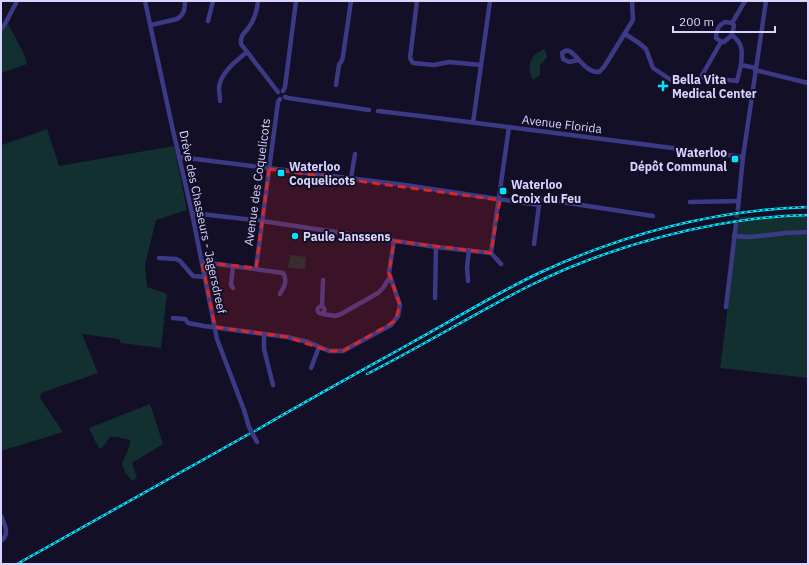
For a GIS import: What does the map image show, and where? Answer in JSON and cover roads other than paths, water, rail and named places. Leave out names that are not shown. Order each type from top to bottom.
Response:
[{"type":"street","points":[[1,28],[5,24],[16,1]]},
{"type":"street","name":"Drève des Chasseurs - Jagersdreef","points":[[145,1],[192,213],[217,339],[249,427],[257,442]]},
{"type":"street","points":[[151,25],[180,17],[184,11],[185,1]]},
{"type":"street","points":[[208,21],[213,1]]},
{"type":"street","points":[[258,1],[254,18],[240,39],[241,44],[278,92],[277,96],[282,98],[369,110]]},
{"type":"street","points":[[282,98],[285,92],[283,91],[285,87],[296,1]]},
{"type":"street","points":[[336,86],[339,65],[344,56],[351,1]]},
{"type":"street","points":[[417,1],[410,58],[413,63],[434,65],[449,62],[481,65]]},
{"type":"street","points":[[473,122],[490,1]]},
{"type":"street","points":[[578,60],[594,72],[599,72],[604,67],[633,20],[632,1]]},
{"type":"street","points":[[701,77],[721,42],[724,42],[732,35],[734,29],[732,23],[745,1]]},
{"type":"street","points":[[738,208],[743,157],[766,1]]},
{"type":"street","points":[[721,42],[716,38],[717,30],[720,25],[725,22],[732,23]]},
{"type":"street","points":[[625,34],[646,48],[652,68],[666,78],[678,81],[701,77],[730,82],[737,81],[741,65],[741,45],[732,35]]},
{"type":"street","points":[[220,101],[219,87],[224,75],[235,62],[247,52]]},
{"type":"street","points":[[741,65],[808,84]]},
{"type":"street","points":[[278,92],[283,91]]},
{"type":"street","name":"Avenue des Coquelicots","points":[[256,268],[278,102],[282,98]]},
{"type":"street","name":"Avenue Florida","points":[[378,111],[743,157]]},
{"type":"street","points":[[491,253],[500,200],[509,127]]},
{"type":"street","points":[[351,178],[355,154]]},
{"type":"street","points":[[179,157],[351,178],[538,205]]},
{"type":"street","points":[[534,244],[538,205],[539,201],[542,200],[652,216]]},
{"type":"street","points":[[690,202],[739,201]]},
{"type":"street","points":[[192,213],[262,221],[436,247],[491,253],[501,264]]},
{"type":"street","points":[[726,307],[736,224]]},
{"type":"street","points":[[734,236],[750,238],[786,232],[808,232]]},
{"type":"street","points":[[172,318],[185,319],[188,322],[215,327],[298,339],[329,351],[343,351],[391,325],[398,316],[400,306],[390,277],[394,241]]},
{"type":"street","points":[[435,298],[436,247]]},
{"type":"street","points":[[468,281],[467,267],[469,250]]},
{"type":"street","points":[[159,258],[176,259],[180,261],[193,276],[204,277]]},
{"type":"street","points":[[202,262],[256,268],[283,273],[286,281],[280,294]]},
{"type":"street","points":[[233,266],[231,285],[233,288]]},
{"type":"street","points":[[323,280],[322,307],[325,310],[323,314],[335,316],[378,293],[390,277]]},
{"type":"street","points":[[383,288],[393,286]]},
{"type":"street","points":[[264,334],[264,349],[273,385]]},
{"type":"street","points":[[311,368],[319,347]]},
{"type":"street","points":[[1,516],[6,530],[5,538],[1,541]]},
{"type":"tunnel","points":[[736,224],[738,208]]},
{"type":"railway","points":[[255,431],[490,298],[539,273],[571,259],[603,247],[670,226],[739,213],[808,207]]},
{"type":"railway","points":[[367,374],[529,286],[594,258],[629,246],[701,228],[738,221],[808,215]]},
{"type":"railway","points":[[17,564],[249,434]]},
{"type":"place","name":"Bella Vita Medical Center","points":[[663,86]]},
{"type":"place","name":"Waterloo Dépôt Communal","points":[[735,159]]},
{"type":"place","name":"Waterloo Coquelicots","points":[[281,173]]},
{"type":"place","name":"Waterloo Croix du Feu","points":[[503,191]]},
{"type":"place","name":"Paule Janssens","points":[[295,236]]}]
